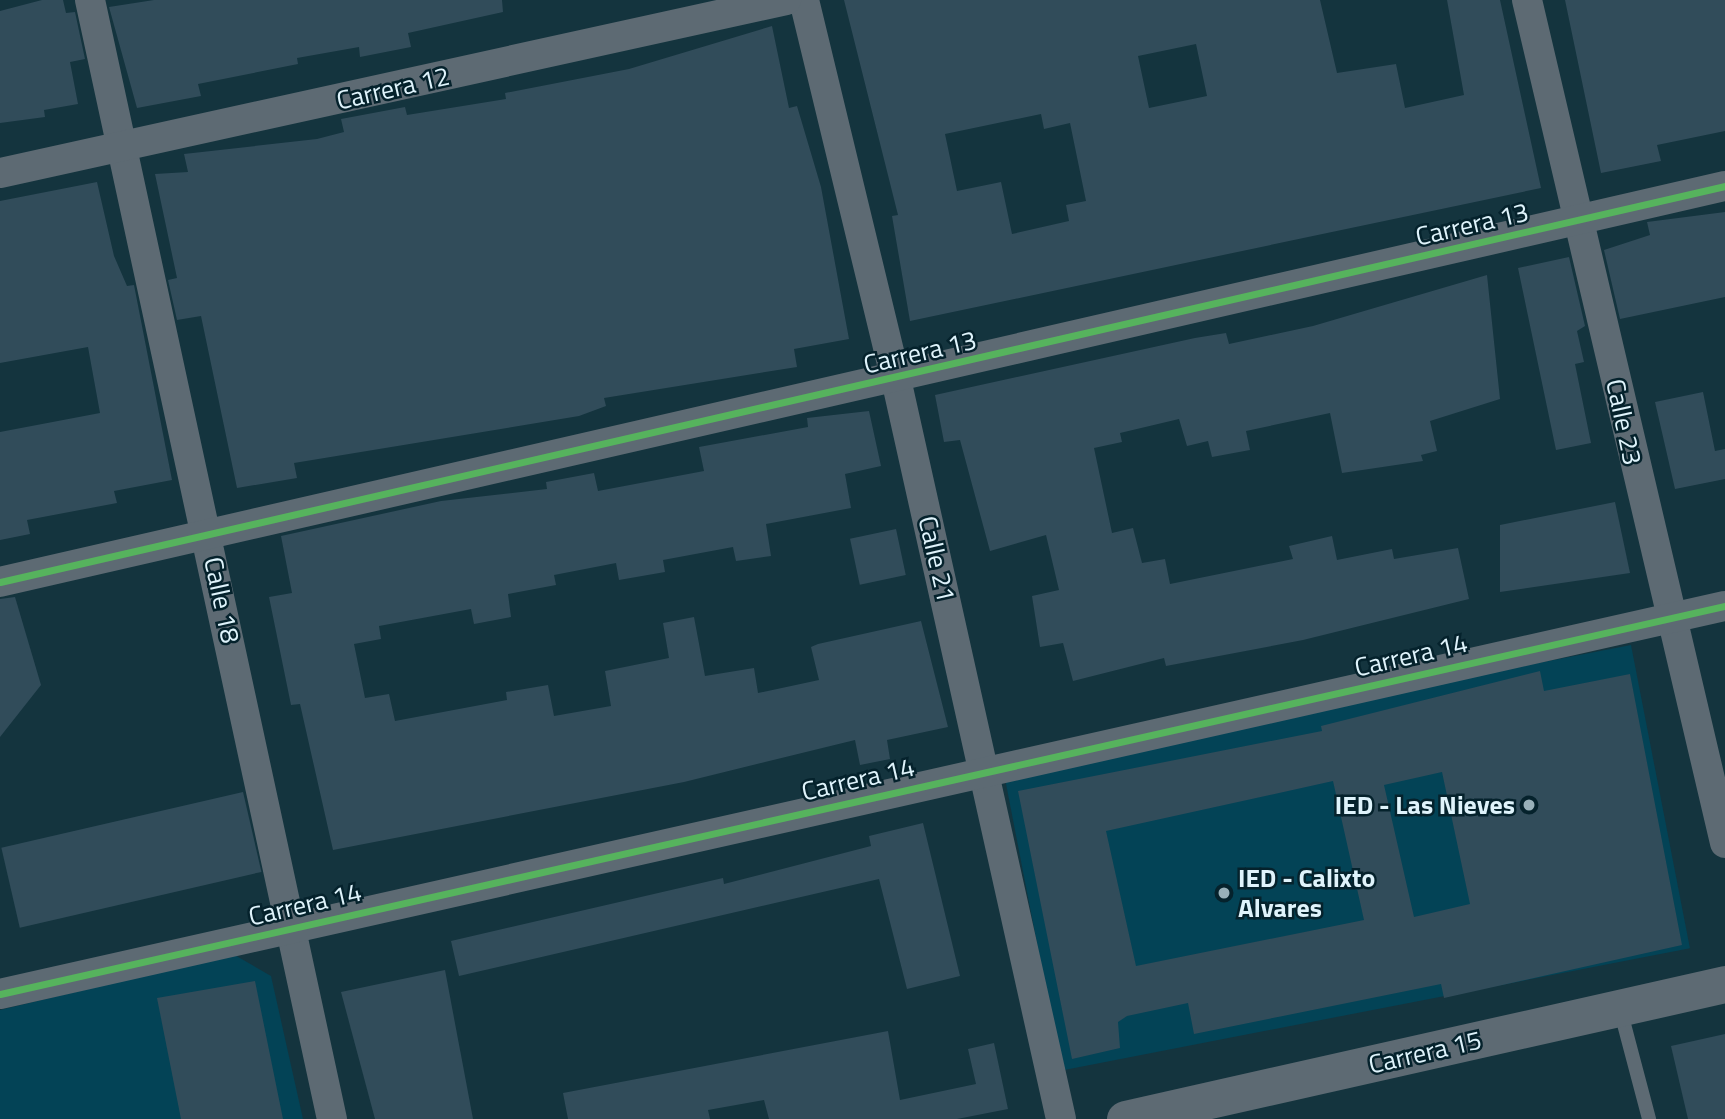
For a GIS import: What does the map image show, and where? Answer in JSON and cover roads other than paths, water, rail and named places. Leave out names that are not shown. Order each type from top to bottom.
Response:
[{"type":"street","name":"Calle 18","points":[[90,0],[127,147],[332,1119]]},
{"type":"street","name":"Carrera 12","points":[[0,173],[786,0]]},
{"type":"street","name":"Calle 21","points":[[804,0],[897,379],[1061,1119]]},
{"type":"street","name":"Calle 23","points":[[1527,0],[1580,221],[1668,619],[1725,843]]},
{"type":"street","name":"Carrera 13","points":[[0,582],[209,539],[1725,186]]},
{"type":"street","name":"Carrera 14","points":[[0,994],[1725,606]]},
{"type":"street","name":"Carrera 15","points":[[1125,1119],[1725,984]]},
{"type":"lane","points":[[1620,1008],[1649,1119]]},
{"type":"place","name":"IED - Las Nieves","points":[[1529,805]]},
{"type":"place","name":"IED - Calixto Alvares","points":[[1224,893]]}]
